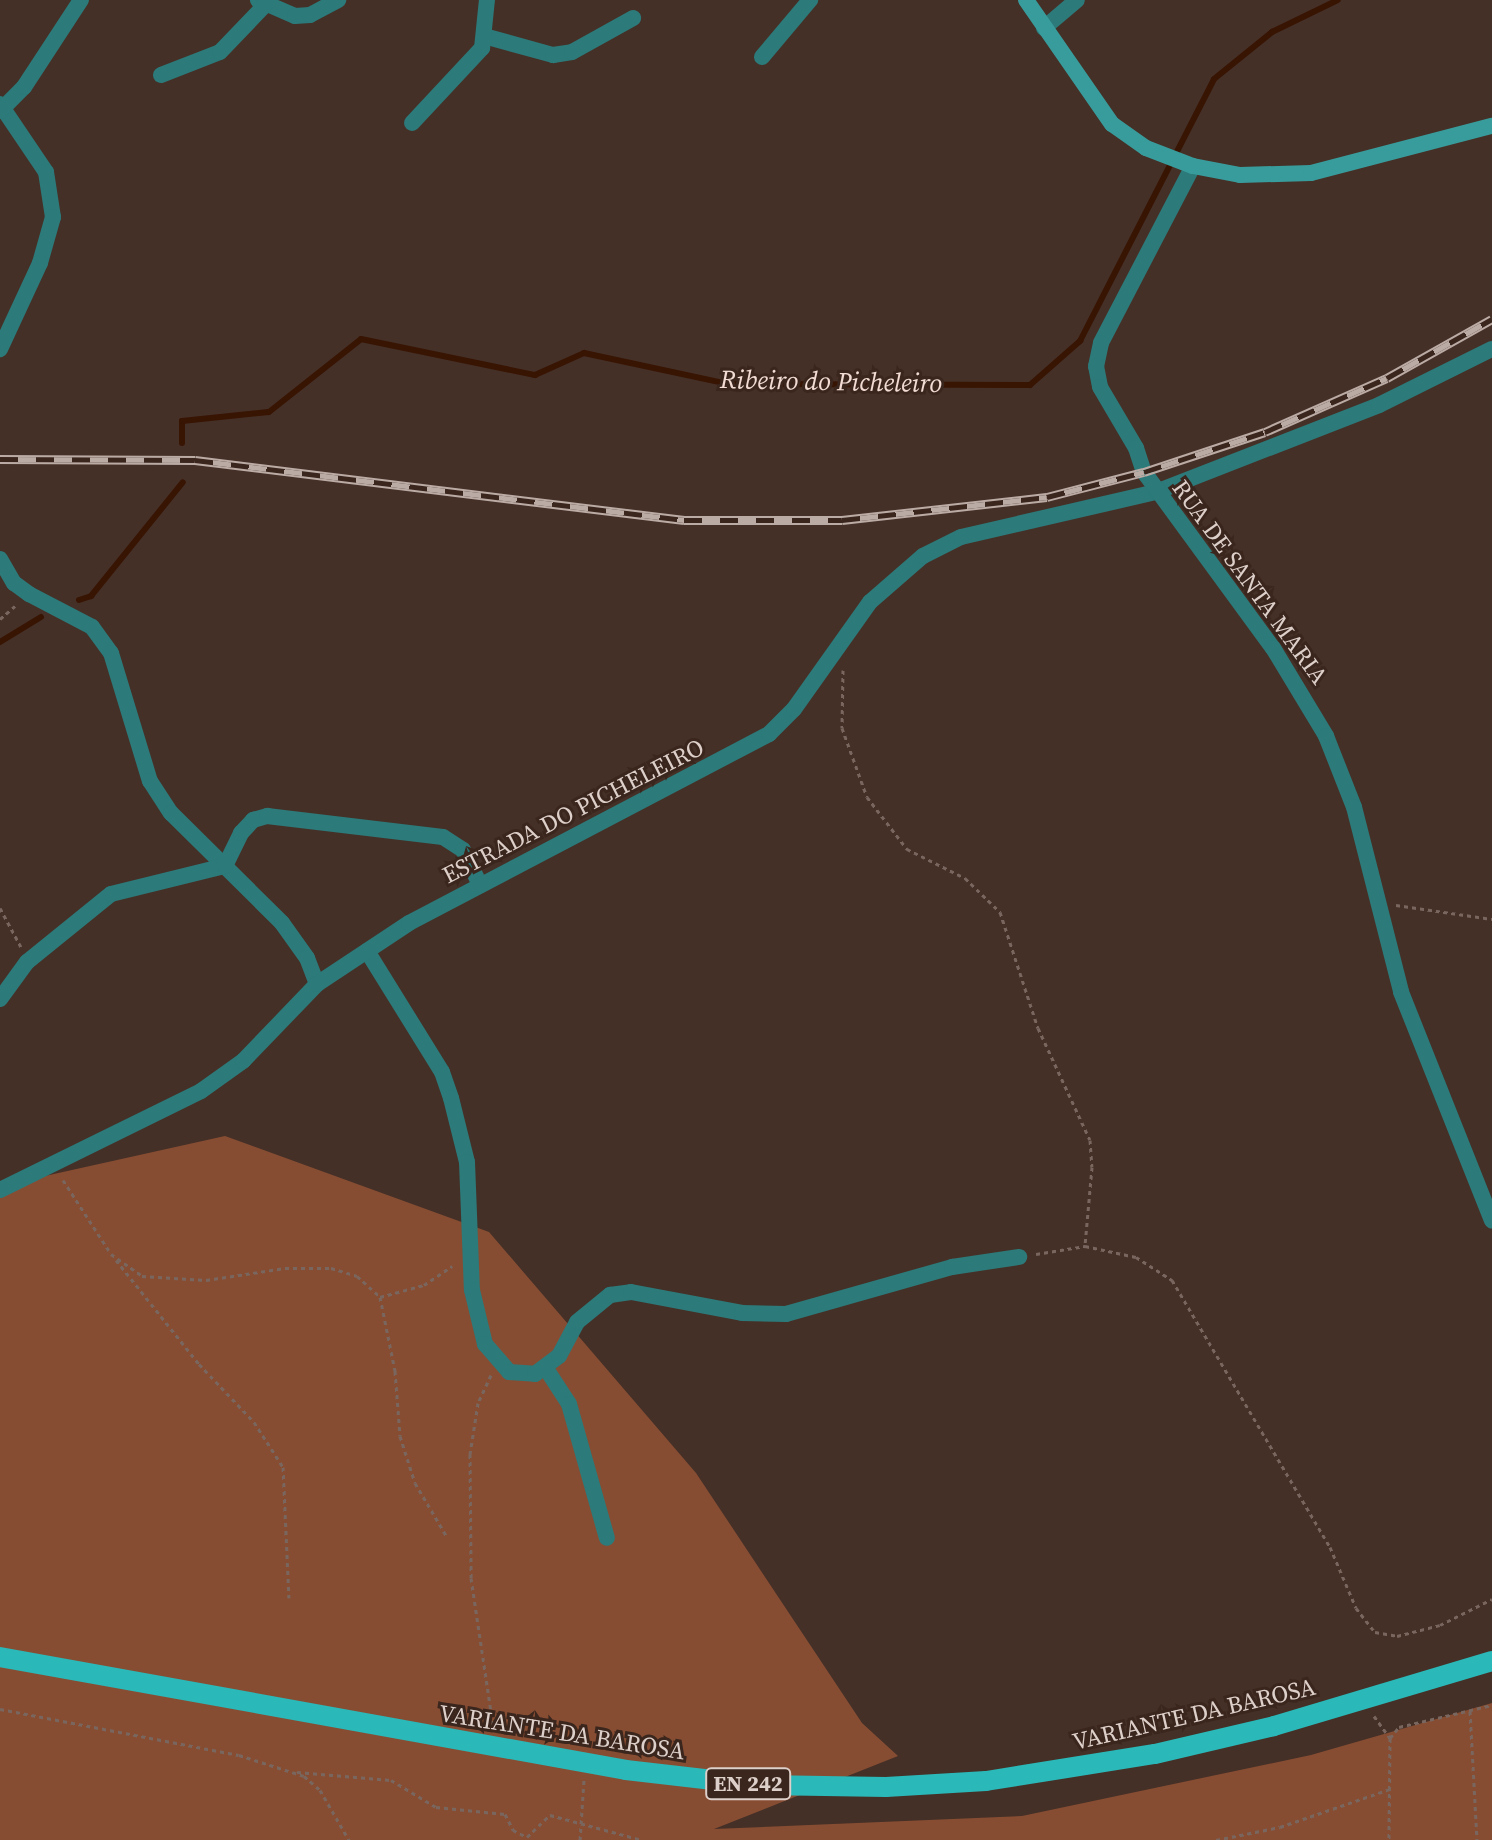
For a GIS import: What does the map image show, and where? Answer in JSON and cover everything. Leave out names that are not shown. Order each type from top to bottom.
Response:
[{"type":"main road","points":[[1026,0],[1102,114],[1123,134],[1161,155],[1188,165],[1240,175],[1311,173],[1492,126]]},
{"type":"main road","name":"VARIANTE DA BAROSA","points":[[0,1657],[497,1749],[756,1785],[936,1786],[1046,1773],[1198,1745],[1492,1661]]},
{"type":"street","points":[[0,349],[40,263],[53,217],[46,172],[1,107],[24,87],[81,0]]},
{"type":"street","points":[[161,75],[200,64],[220,52],[262,2],[282,13],[310,15],[338,0]]},
{"type":"street","points":[[412,123],[482,48],[487,0]]},
{"type":"street","points":[[762,57],[810,0]]},
{"type":"street","points":[[1044,28],[1077,0]]},
{"type":"street","points":[[484,36],[553,55],[586,46],[633,18]]},
{"type":"street","name":"RUA DE SANTA MARIA","points":[[1188,165],[1110,322],[1096,366],[1100,387],[1156,492],[1273,648],[1326,736],[1354,807],[1401,992],[1492,1221]]},
{"type":"street","name":"ESTRADA DO PICHELEIRO","points":[[0,1190],[52,1161],[201,1091],[243,1061],[317,984],[367,951],[480,885],[769,734],[794,709],[870,602],[923,556],[961,537],[1156,492],[1379,405],[1492,349]]},
{"type":"street","points":[[0,559],[14,583],[92,627],[111,653],[150,781],[171,813],[282,923],[307,958],[317,984]]},
{"type":"street","points":[[225,866],[241,833],[253,820],[267,816],[443,837],[463,850],[480,885]]},
{"type":"street","points":[[0,999],[27,962],[111,894],[225,866]]},
{"type":"street","points":[[367,951],[442,1072],[451,1098],[467,1162],[472,1290],[485,1344],[496,1363],[522,1373],[535,1374],[559,1356],[593,1303],[610,1295],[631,1292],[742,1313],[786,1314],[952,1267],[1019,1257]]},
{"type":"street","points":[[545,1367],[569,1404],[607,1538]]},
{"type":"path","points":[[844,664],[842,728],[867,797],[907,849],[965,878],[1000,912],[1038,1028],[1090,1140],[1092,1167],[1085,1246]]},
{"type":"path","points":[[1376,902],[1492,919]]},
{"type":"path","points":[[0,908],[27,962]]},
{"type":"path","points":[[52,1161],[111,1254],[199,1364],[254,1422],[283,1467],[289,1598]]},
{"type":"path","points":[[380,1297],[424,1285],[471,1246]]},
{"type":"path","points":[[1019,1257],[1085,1246],[1136,1257],[1172,1280],[1330,1547],[1356,1608],[1375,1632],[1397,1636],[1440,1625],[1492,1599]]},
{"type":"path","points":[[111,1254],[142,1276],[166,1282],[285,1268],[331,1268],[357,1276],[380,1297],[395,1371],[400,1436],[415,1483],[447,1537]]},
{"type":"path","points":[[496,1363],[478,1403],[470,1470],[471,1578],[497,1749]]},
{"type":"path","points":[[1389,1840],[1390,1738],[1399,1727],[1492,1705]]},
{"type":"path","points":[[0,1709],[239,1755],[292,1772],[391,1780],[436,1807],[505,1814],[513,1830],[527,1837],[550,1815],[579,1827],[642,1840]]},
{"type":"path","points":[[1470,1711],[1477,1840]]},
{"type":"path","points":[[292,1772],[320,1790],[349,1840]]},
{"type":"path","points":[[1216,1840],[1280,1827],[1390,1789]]},
{"type":"shaded area","points":[[225,1136],[489,1232],[696,1473],[862,1723],[898,1756],[714,1829],[1022,1816],[1311,1755],[1492,1703],[1492,1840],[0,1840],[0,1186]]},
{"type":"waterway","name":"Ribeiro do Picheleiro","points":[[182,443],[182,421],[269,412],[361,339],[535,375],[584,353],[728,384],[1030,385],[1080,341],[1214,79],[1272,32],[1338,0]]},
{"type":"waterway","points":[[79,600],[91,596],[183,482]]},
{"type":"waterway","name":"Ribeiro do Picheleiro","points":[[0,642],[41,617]]},
{"type":"railway","points":[[0,459],[195,460],[684,520],[842,520],[1047,497],[1144,472],[1265,432],[1387,378],[1492,319]]}]
